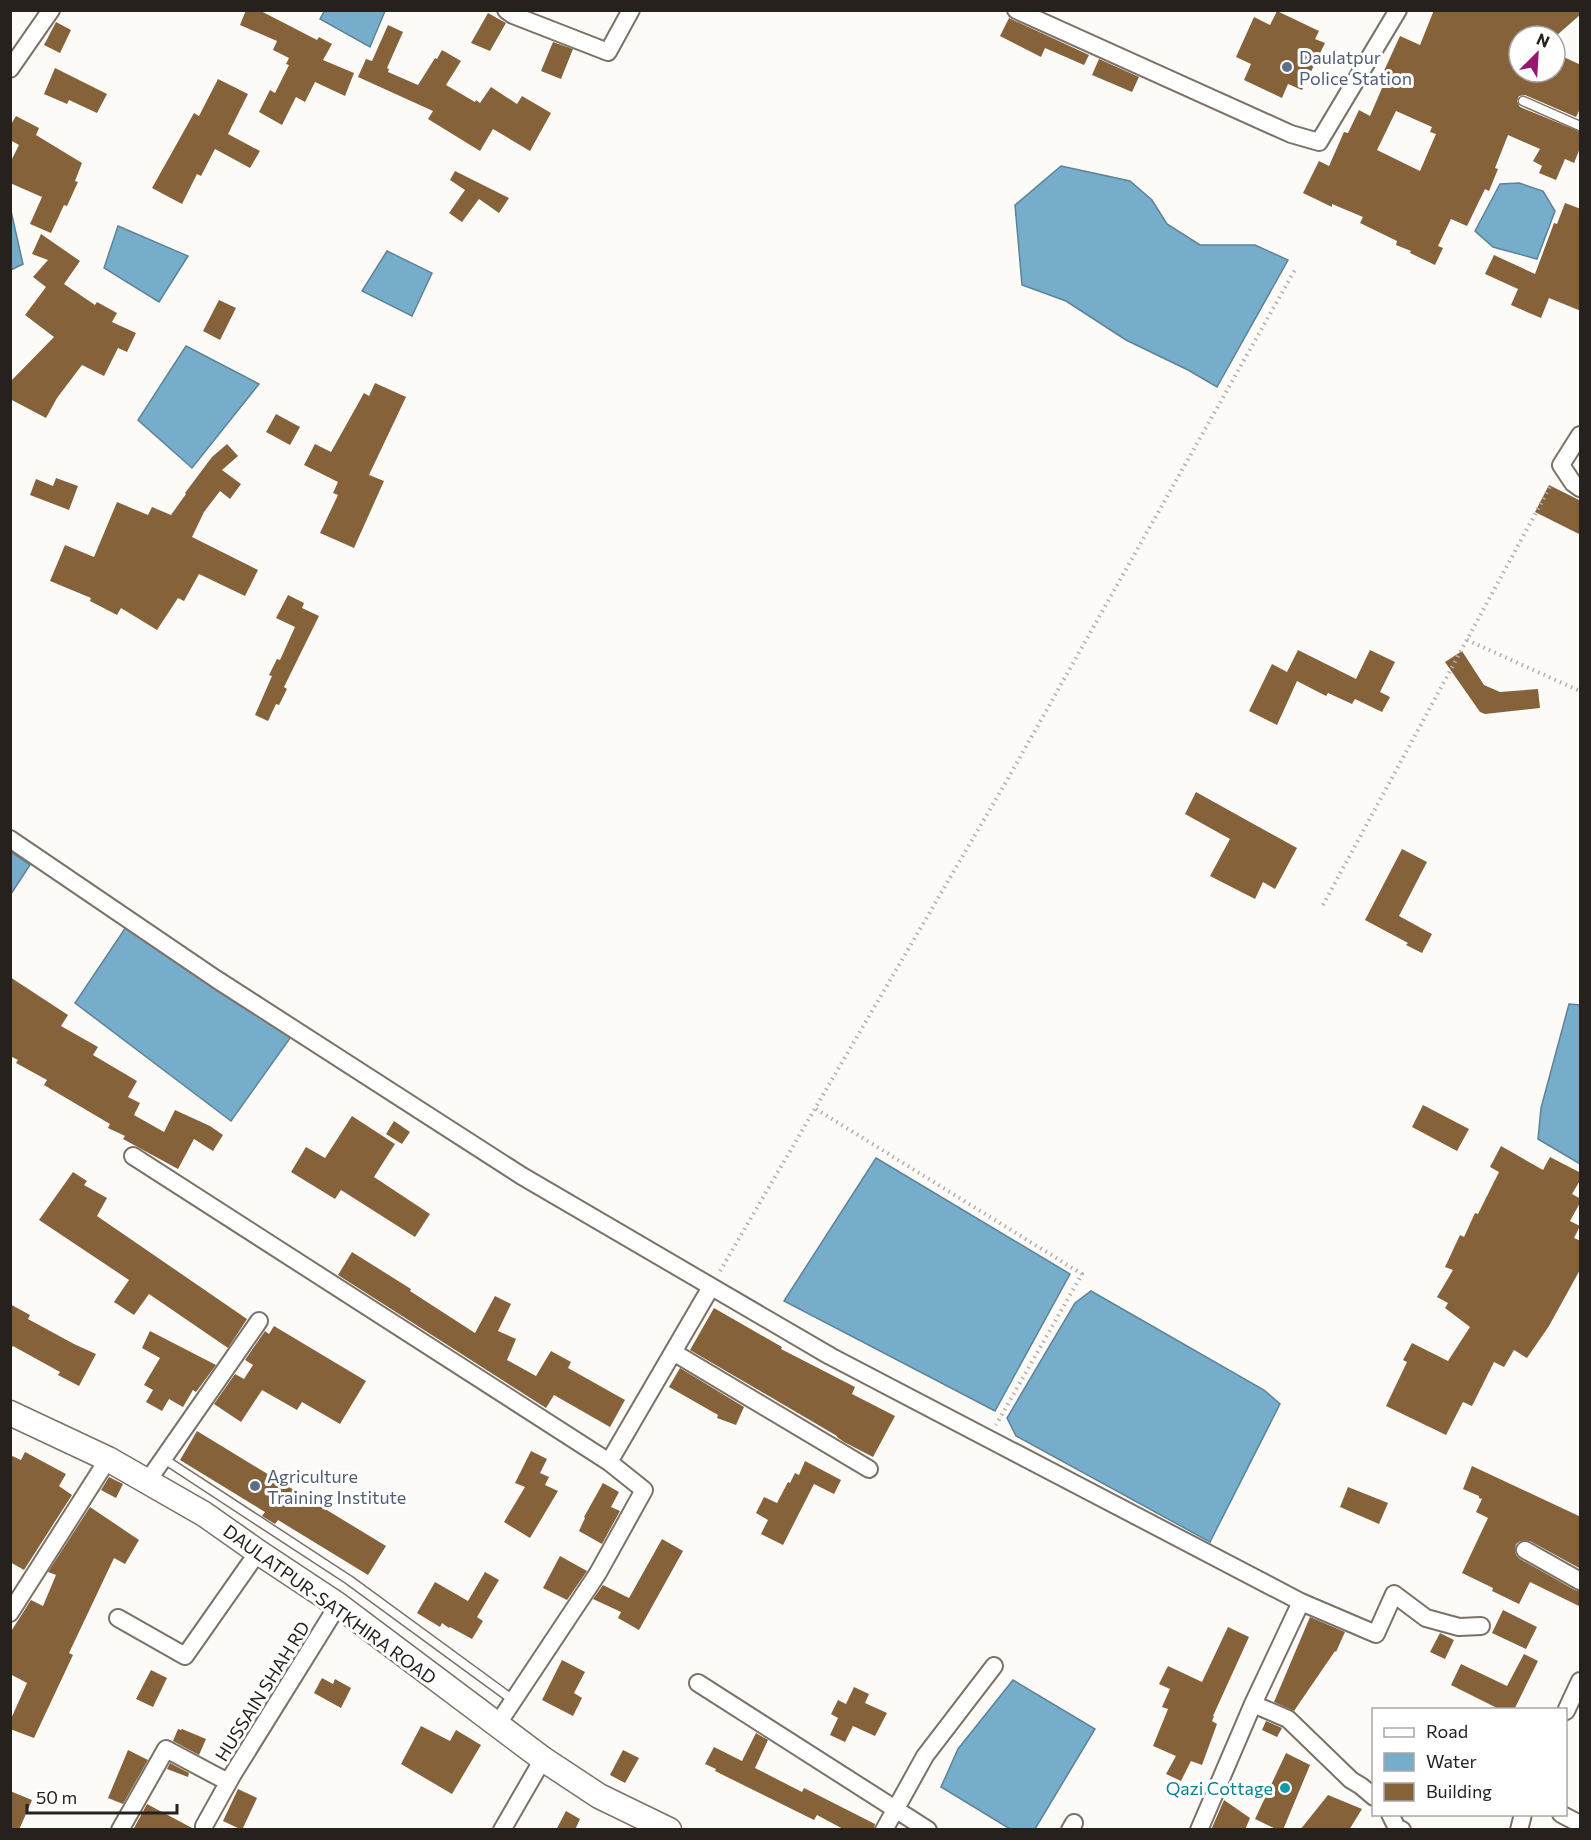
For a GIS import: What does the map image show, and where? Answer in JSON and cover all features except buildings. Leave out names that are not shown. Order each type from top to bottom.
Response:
[{"type":"main road","name":"DAULATPUR-SATKHIRA ROAD","points":[[10,1413],[108,1459],[204,1514],[338,1605],[543,1759],[599,1796],[669,1830]]},
{"type":"street","points":[[506,10],[513,15],[608,52],[632,10]]},
{"type":"street","points":[[1016,10],[1291,134],[1319,142],[1398,10]]},
{"type":"street","points":[[10,69],[48,12]]},
{"type":"street","points":[[1581,435],[1562,465],[1573,483],[1581,488]]},
{"type":"street","points":[[10,839],[216,979],[502,1163],[830,1356],[1301,1602],[1376,1634],[1394,1594],[1426,1618],[1459,1628],[1481,1626]]},
{"type":"street","points":[[133,1156],[609,1462],[644,1490],[598,1573],[497,1725]]},
{"type":"street","points":[[609,1462],[711,1287]]},
{"type":"street","points":[[147,1482],[260,1321]]},
{"type":"street","points":[[673,1352],[869,1468]]},
{"type":"street","points":[[10,1612],[108,1459]]},
{"type":"street","points":[[1525,1550],[1581,1581]]},
{"type":"street","points":[[118,1618],[185,1656],[258,1552]]},
{"type":"street","points":[[1198,1830],[1301,1602]]},
{"type":"street","name":"HUSSAIN SHAH RD","points":[[204,1830],[228,1782],[338,1605]]},
{"type":"street","points":[[884,1830],[925,1756],[994,1666]]},
{"type":"street","points":[[1567,1709],[1581,1681]]},
{"type":"street","points":[[698,1683],[928,1830]]},
{"type":"street","points":[[1253,1704],[1288,1719],[1351,1780],[1372,1795]]},
{"type":"street","points":[[120,1830],[166,1749],[228,1782]]},
{"type":"street","points":[[502,1830],[543,1759]]},
{"type":"street","points":[[1390,1816],[1397,1828],[1402,1830]]},
{"type":"street","points":[[1563,1816],[1581,1824]]},
{"type":"lane","points":[[1523,101],[1581,126]]},
{"type":"lane","points":[[164,1459],[349,1580],[513,1700]]},
{"type":"path","points":[[711,1287],[1012,771],[1296,268]]},
{"type":"path","points":[[1323,904],[1562,465]]},
{"type":"path","points":[[1467,640],[1581,691]]},
{"type":"path","points":[[816,1109],[1082,1274],[989,1438]]},
{"type":"water","points":[[325,10],[385,11],[370,47],[320,19]]},
{"type":"water","points":[[1061,166],[1130,181],[1152,200],[1167,224],[1200,245],[1255,245],[1288,260],[1217,387],[1126,340],[1066,301],[1022,285],[1015,205]]},
{"type":"water","points":[[1519,183],[1543,191],[1555,211],[1537,259],[1493,247],[1475,231],[1500,184]]},
{"type":"water","points":[[11,211],[23,264],[11,270]]},
{"type":"water","points":[[118,226],[188,256],[159,302],[104,268]]},
{"type":"water","points":[[387,251],[432,273],[412,316],[362,291]]},
{"type":"water","points":[[186,346],[259,384],[192,468],[138,420]]},
{"type":"water","points":[[11,852],[30,865],[11,894]]},
{"type":"water","points":[[126,927],[293,1034],[231,1121],[75,1003]]},
{"type":"water","points":[[1569,1004],[1580,1005],[1580,1164],[1538,1139],[1541,1108]]},
{"type":"water","points":[[876,1158],[1070,1274],[995,1411],[784,1301]]},
{"type":"water","points":[[1091,1291],[1264,1390],[1280,1404],[1210,1542],[1016,1436],[1007,1418],[1075,1303]]},
{"type":"water","points":[[1013,1680],[1095,1729],[1035,1829],[1010,1829],[941,1787],[958,1749]]},
{"type":"place","name":"Daulatpur Police Station","points":[[1287,67]]},
{"type":"place","name":"Agriculture Training Institute","points":[[255,1486]]},
{"type":"place","name":"Qazi Cottage","points":[[1285,1788]]}]
